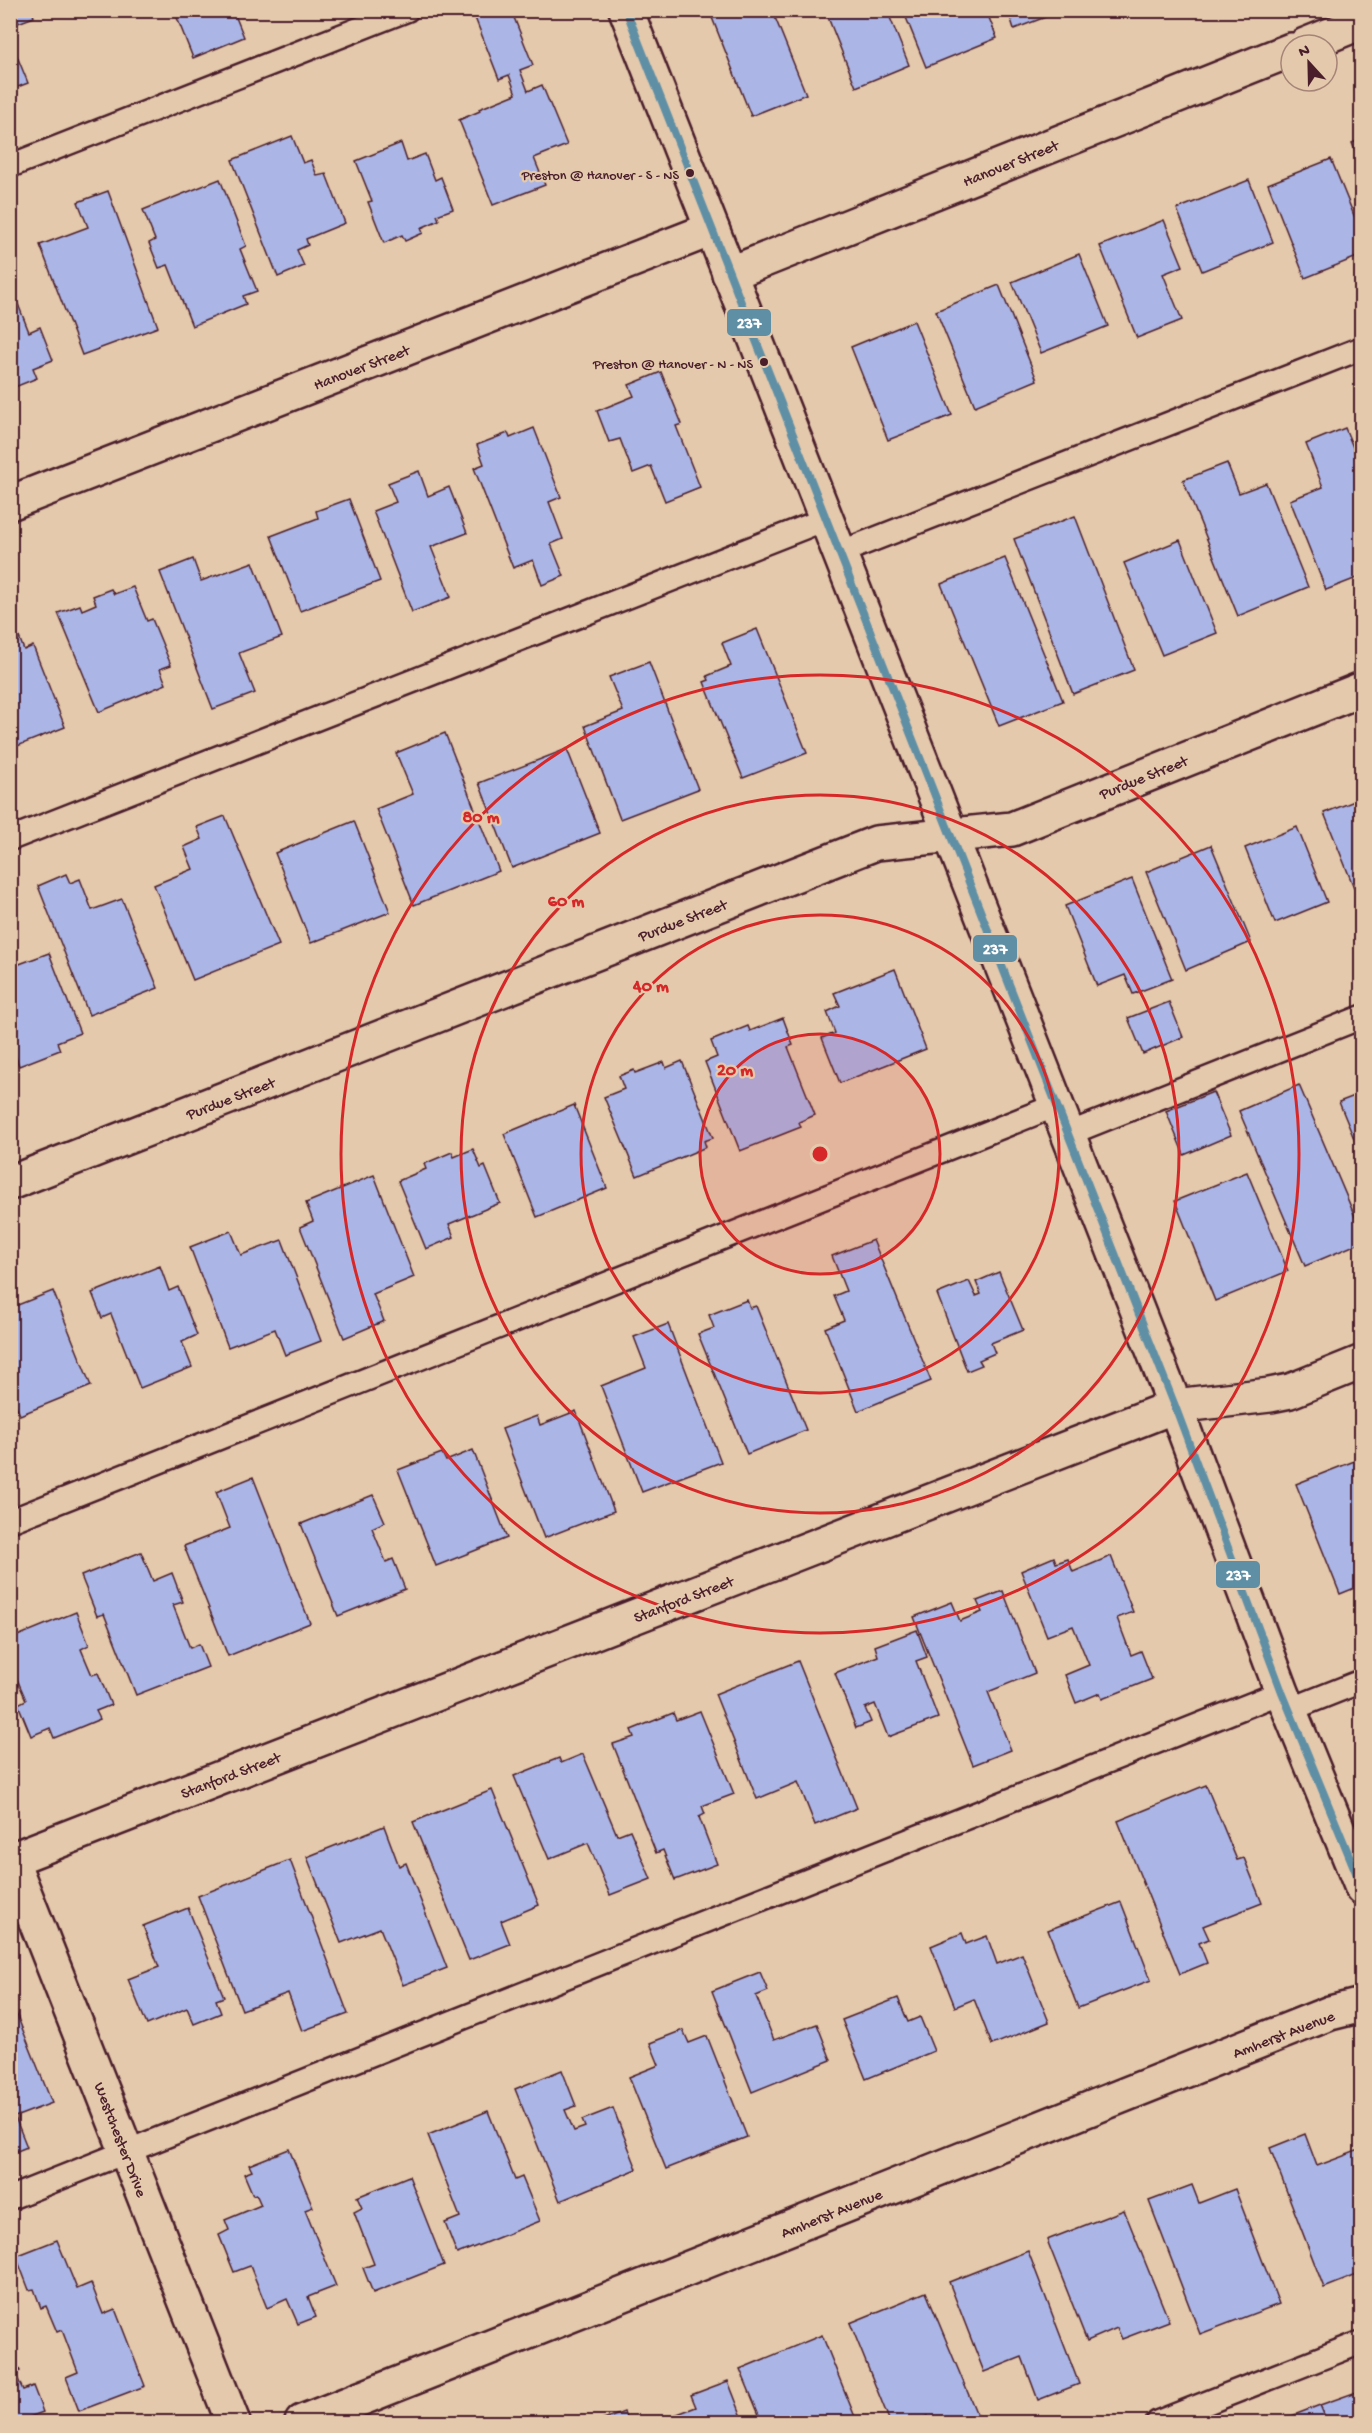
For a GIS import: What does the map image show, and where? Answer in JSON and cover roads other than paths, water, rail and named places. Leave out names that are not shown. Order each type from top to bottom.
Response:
[{"type":"street","points":[[626,10],[1174,1406],[1286,1701],[1362,1888]]},
{"type":"street","points":[[1335,33],[1362,22]]},
{"type":"street","name":"Hanover Street","points":[[729,274],[1279,55]]},
{"type":"street","name":"Hanover Street","points":[[10,503],[712,229]]},
{"type":"street","name":"Purdue Street","points":[[10,1183],[876,843],[1012,829],[1362,689]]},
{"type":"street","name":"Stanford Street","points":[[11,1858],[1174,1406],[1290,1391],[1362,1362]]},
{"type":"street","name":"Westchester Drive","points":[[11,1858],[233,2422]]},
{"type":"street","name":"Amherst Avenue","points":[[302,2422],[1330,2013],[1362,2005]]},
{"type":"lane","points":[[10,166],[407,10]]},
{"type":"lane","points":[[839,553],[1362,348]]},
{"type":"lane","points":[[10,839],[826,519]]},
{"type":"lane","points":[[10,1521],[1062,1120],[1362,1017]]},
{"type":"lane","points":[[10,2198],[1286,1701],[1362,1682]]},
{"type":"lane","points":[[1158,2422],[1362,2342]]},
{"type":"place","name":"Preston @ Hanover - S - NS","points":[[690,173]]},
{"type":"place","name":"Preston @ Hanover - N - NS","points":[[764,362]]}]
